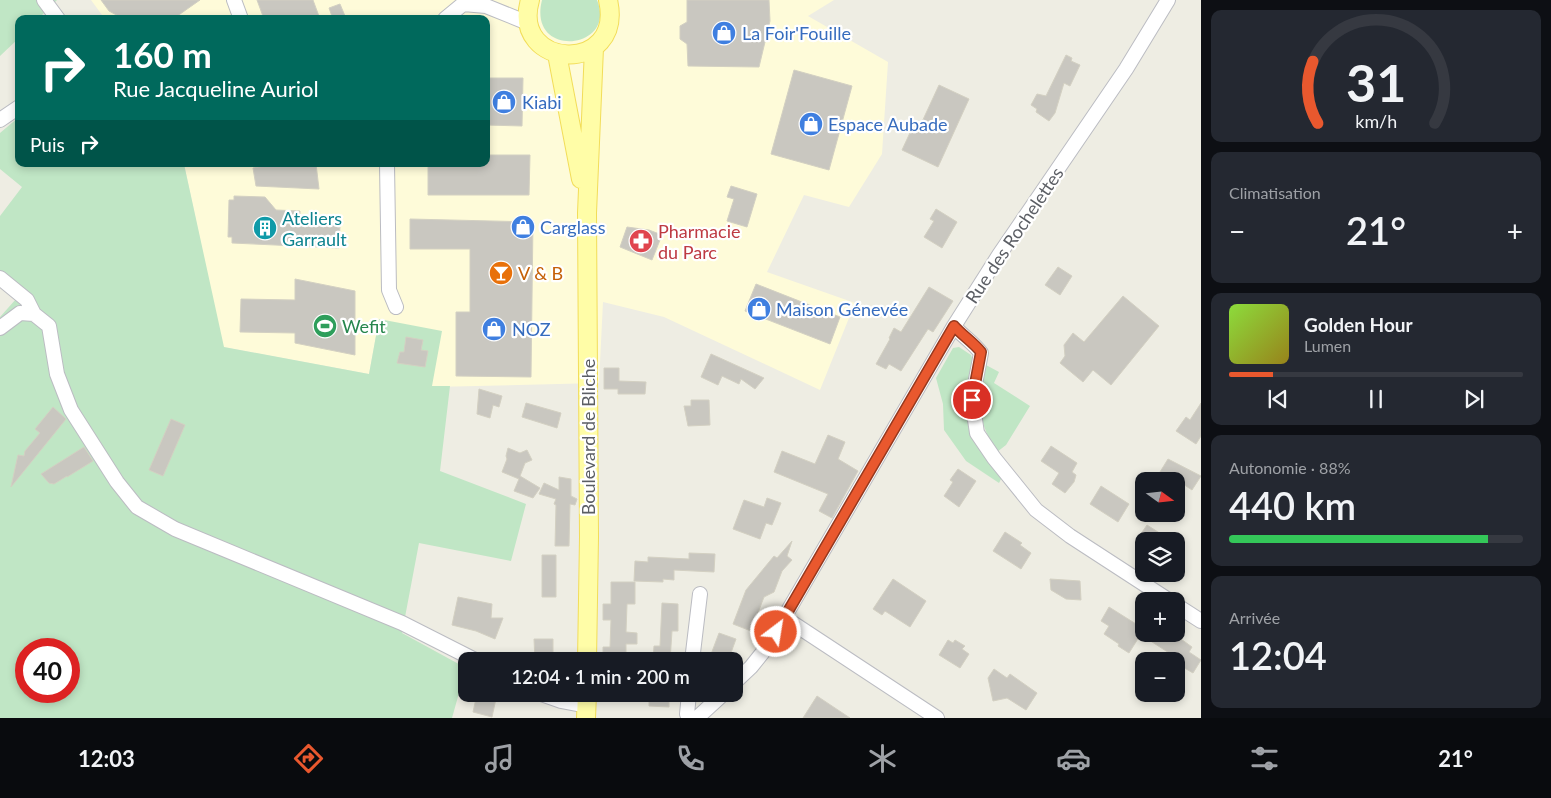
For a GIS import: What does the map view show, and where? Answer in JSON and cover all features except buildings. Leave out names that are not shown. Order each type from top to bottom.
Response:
[{"type":"main road","points":[[530,0],[527,8],[528,23],[538,42],[546,49],[557,54],[570,56],[582,54],[594,48],[602,40],[610,21],[608,0]]},
{"type":"main road","name":"Boulevard de Bliche","points":[[587,652],[589,528],[587,213],[594,48]]},
{"type":"main road","name":"Boulevard de Bliche","points":[[557,54],[587,213]]},
{"type":"street","points":[[44,0],[55,15]]},
{"type":"street","points":[[234,0],[240,15]]},
{"type":"street","points":[[486,6],[500,0]]},
{"type":"street","name":"Rue des Rochelettes","points":[[743,674],[768,646],[785,618],[954,326],[1000,254],[1126,69],[1168,0]]},
{"type":"street","points":[[449,15],[460,2],[486,6],[528,23]]},
{"type":"street","points":[[0,120],[15,110]]},
{"type":"street","points":[[387,167],[389,290],[396,307]]},
{"type":"street","points":[[0,278],[27,300],[34,314],[49,326],[57,374],[71,410],[117,482],[137,507],[175,529],[402,623],[459,652]]},
{"type":"street","points":[[0,328],[20,313],[34,314]]},
{"type":"street","points":[[954,326],[961,334],[975,344],[981,352],[972,400],[977,433],[994,458],[1036,510],[1070,536],[1156,592]]},
{"type":"street","points":[[693,652],[700,594]]},
{"type":"street","points":[[1185,611],[1201,621]]},
{"type":"street","points":[[785,618],[937,718]]},
{"type":"street","points":[[566,702],[587,706]]},
{"type":"street","points":[[688,702],[687,714],[689,718]]},
{"type":"street","points":[[696,718],[714,702]]},
{"type":"shaded area","points":[[91,0],[834,0],[808,16],[888,62],[882,154],[849,207],[804,195],[767,272],[855,303],[820,390],[664,317],[603,302],[599,383],[432,387],[379,320],[369,374],[223,347],[185,167],[490,167],[490,15],[102,15]]},
{"type":"green space","points":[[0,0],[57,0],[42,15],[15,15],[15,42],[0,56]]},
{"type":"green space","points":[[542,0],[597,0],[600,17],[595,30],[585,38],[572,41],[558,40],[547,32],[541,19]]},
{"type":"green space","points":[[15,120],[15,167],[185,167],[224,347],[369,374],[379,319],[442,331],[432,386],[450,386],[440,471],[526,504],[511,561],[419,543],[402,633],[458,664],[458,697],[452,718],[0,718],[0,317],[16,299],[0,287],[0,216],[22,187],[0,169],[0,133]]},
{"type":"green space","points":[[959,347],[971,355],[974,363],[966,400],[1002,477],[999,483],[966,461],[944,430],[943,404],[936,378],[953,348]]},
{"type":"green space","points":[[986,365],[999,372],[994,383],[1030,406],[1006,445],[997,452],[990,441],[982,420],[980,400]]},
{"type":"place","name":"La Foir'Fouille","points":[[724,33]]},
{"type":"place","name":"Kiabi","points":[[504,102]]},
{"type":"place","name":"Espace Aubade","points":[[811,124]]},
{"type":"place","name":"Carglass","points":[[523,227]]},
{"type":"place","name":"Ateliers Garrault","points":[[265,228]]},
{"type":"place","name":"Pharmacie du Parc","points":[[641,241]]},
{"type":"place","name":"V & B","points":[[501,273]]},
{"type":"place","name":"Maison Génevée","points":[[759,309]]},
{"type":"place","name":"Wefit","points":[[325,326]]},
{"type":"place","name":"NOZ","points":[[494,329]]},
{"type":"route","points":[[776,632],[954,326],[961,334],[975,344],[981,352],[972,400]]}]
